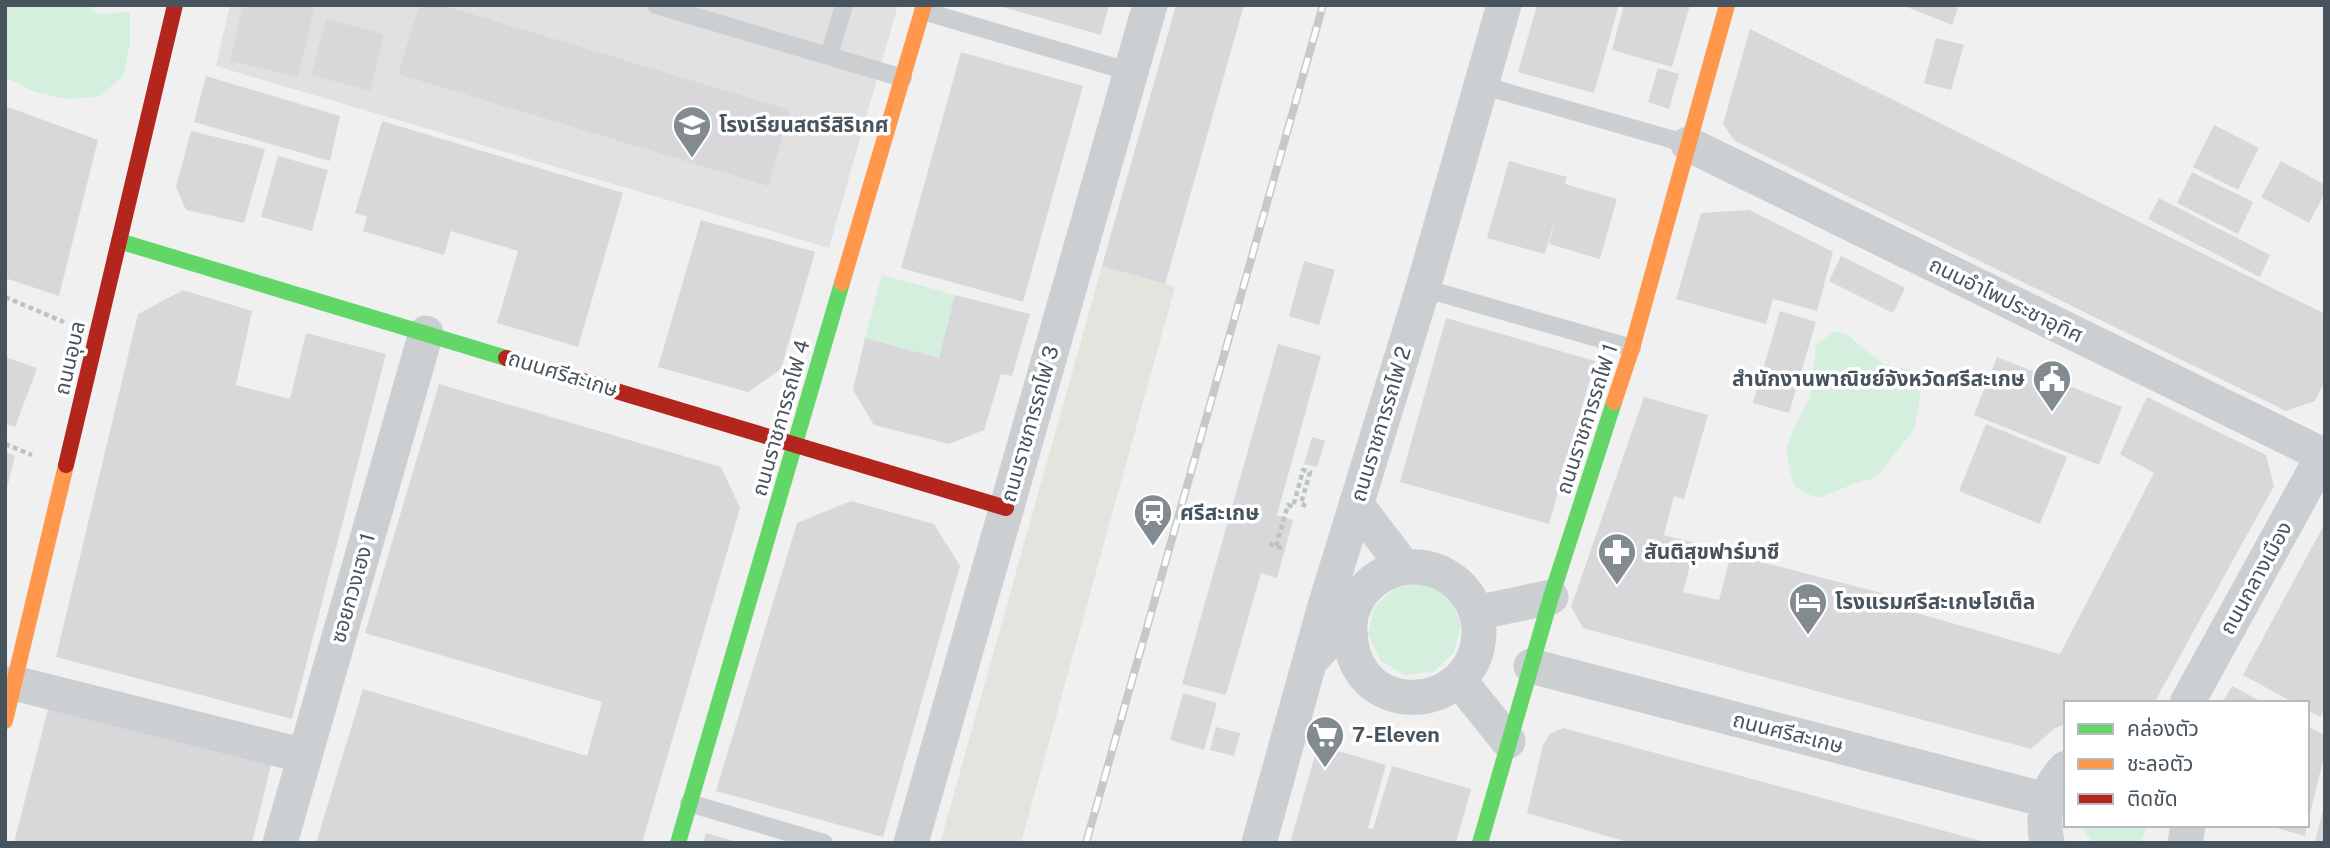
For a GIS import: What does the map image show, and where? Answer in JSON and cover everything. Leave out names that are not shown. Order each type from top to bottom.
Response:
[{"type":"street","name":"ถนนอุบล","points":[[5,721],[175,5]]},
{"type":"street","name":"ถนนราชการรถไฟ 3","points":[[911,843],[1150,5]]},
{"type":"street","name":"ถนนราชการรถไฟ 2","points":[[1338,610],[1356,504],[1423,288],[1504,5]]},
{"type":"street","name":"ถนนราชการรถไฟ 1","points":[[1480,843],[1551,597],[1632,348],[1727,5]]},
{"type":"street","name":"ถนนราชการรถไฟ 4","points":[[678,843],[924,8]]},
{"type":"street","name":"ถนนอำไพประชาอุทิศ","points":[[1688,144],[2324,454]]},
{"type":"street","name":"ถนนศรีสะเกษ","points":[[119,241],[1006,508]]},
{"type":"street","name":"ซอยกวงเฮง 1","points":[[280,843],[426,333]]},
{"type":"street","name":"ถนนกลางเมือง","points":[[2187,701],[2324,454]]},
{"type":"street","points":[[1356,504],[1404,567]]},
{"type":"street","points":[[1259,843],[1309,663],[1338,610],[1358,597],[1386,572],[1404,567],[1423,567],[1441,572],[1469,596],[1479,631],[1477,649],[1470,666],[1459,680],[1443,691],[1426,697],[1408,698],[1390,694],[1373,684],[1360,670],[1351,653],[1348,633],[1338,610]]},
{"type":"street","points":[[1476,613],[1551,597]]},
{"type":"street","name":"ถนนศรีสะเกษ","points":[[1531,667],[2046,800]]},
{"type":"street","points":[[1459,680],[1508,741]]},
{"type":"street","points":[[14,683],[305,756]]},
{"type":"street","points":[[2047,843],[2043,823],[2046,800],[2064,771]]},
{"type":"lane","points":[[656,5],[903,78]]},
{"type":"lane","points":[[830,56],[844,5]]},
{"type":"lane","points":[[924,8],[1131,72]]},
{"type":"lane","points":[[1481,85],[1688,144]]},
{"type":"lane","points":[[1423,288],[1632,348]]},
{"type":"lane","points":[[689,803],[824,843]]},
{"type":"path","points":[[5,297],[97,336]]},
{"type":"path","points":[[1276,546],[1288,505],[1293,507],[1303,470],[1310,472],[1301,504],[1309,507]]},
{"type":"path","points":[[1269,544],[1285,549]]},
{"type":"shaded area","name":"โรงเรียนสตรีสิริเกศ","points":[[230,5],[898,5],[829,248],[216,66]]},
{"type":"shaded area","points":[[1102,266],[1175,287],[1021,843],[940,843]]},
{"type":"green space","points":[[5,5],[88,5],[97,14],[130,12],[130,44],[123,77],[98,97],[65,99],[33,91],[5,77]]},
{"type":"green space","points":[[882,275],[955,295],[939,358],[865,338]]},
{"type":"green space","points":[[1834,331],[1845,333],[1883,364],[1909,369],[1916,378],[1920,397],[1915,428],[1880,473],[1870,480],[1819,498],[1804,493],[1793,484],[1786,450],[1810,397],[1816,345]]},
{"type":"green space","points":[[1425,584],[1450,599],[1461,625],[1454,653],[1433,672],[1404,675],[1380,660],[1368,634],[1375,606],[1396,587]]},
{"type":"green space","points":[[2084,827],[2147,827],[2140,843],[2093,843]]},
{"type":"building","points":[[243,5],[315,5],[298,77],[230,61]]},
{"type":"building","points":[[419,5],[442,5],[790,110],[768,186],[398,74]]},
{"type":"building","points":[[996,5],[1109,5],[1101,35]]},
{"type":"building","points":[[1176,5],[1244,5],[1165,284],[1102,266]]},
{"type":"building","points":[[1537,5],[1619,5],[1594,93],[1518,72]]},
{"type":"building","points":[[1624,5],[1690,5],[1672,67],[1612,50]]},
{"type":"building","points":[[1902,5],[1959,5],[1952,25]]},
{"type":"building","points":[[326,19],[384,34],[370,91],[311,75]]},
{"type":"building","points":[[1750,29],[2325,314],[2325,381],[2315,401],[2286,411],[1735,141],[1723,124]]},
{"type":"building","points":[[1936,38],[1964,45],[1951,90],[1924,83]]},
{"type":"building","points":[[961,52],[1083,86],[1023,302],[901,268]]},
{"type":"building","points":[[1658,68],[1679,74],[1669,109],[1648,102]]},
{"type":"building","points":[[206,76],[340,116],[330,161],[194,122]]},
{"type":"building","points":[[5,106],[98,140],[59,296],[5,278]]},
{"type":"building","points":[[382,121],[623,193],[578,347],[497,323],[518,251],[451,231],[444,255],[363,231],[367,217],[355,213]]},
{"type":"building","points":[[2214,125],[2259,148],[2238,190],[2193,167]]},
{"type":"building","points":[[191,131],[265,149],[244,223],[186,210],[176,187]]},
{"type":"building","points":[[278,156],[328,170],[312,231],[261,217]]},
{"type":"building","points":[[1509,161],[1567,177],[1565,184],[1617,199],[1600,259],[1549,244],[1556,214],[1545,254],[1487,238]]},
{"type":"building","points":[[2281,161],[2325,185],[2325,193],[2309,223],[2261,197]]},
{"type":"building","points":[[2192,172],[2253,202],[2238,234],[2177,203]]},
{"type":"building","points":[[2159,198],[2270,255],[2260,277],[2148,219]]},
{"type":"building","points":[[1749,210],[1833,252],[1817,311],[1773,299],[1766,324],[1676,299],[1701,213]]},
{"type":"building","points":[[701,220],[815,252],[781,369],[748,392],[658,367]]},
{"type":"building","points":[[1841,256],[1905,288],[1893,313],[1829,281]]},
{"type":"building","points":[[1304,261],[1335,270],[1319,325],[1289,316]]},
{"type":"building","points":[[183,290],[252,311],[236,385],[290,399],[306,333],[386,354],[292,719],[56,657],[138,314]]},
{"type":"building","points":[[955,295],[1030,314],[1012,376],[1001,374],[984,430],[949,444],[874,425],[853,390],[865,338],[939,358]]},
{"type":"building","points":[[1780,311],[1816,322],[1789,413],[1753,403]]},
{"type":"building","points":[[1446,318],[1595,361],[1549,524],[1400,482]]},
{"type":"building","points":[[1278,344],[1321,356],[1277,515],[1293,520],[1277,578],[1261,573],[1226,695],[1182,684]]},
{"type":"building","points":[[5,357],[37,368],[15,427],[5,424]]},
{"type":"building","points":[[1997,357],[2122,407],[2099,465],[1974,415]]},
{"type":"building","points":[[439,384],[721,467],[740,508],[642,843],[316,843],[363,689],[587,756],[602,702],[365,633]]},
{"type":"building","points":[[1644,397],[1708,415],[1684,499],[1674,496],[1664,535],[1696,543],[1683,592],[1719,600],[1731,554],[1916,602],[1913,612],[2060,654],[2154,473],[2120,454],[2147,397],[2266,455],[2274,486],[2155,701],[2064,701],[2064,724],[2031,749],[1583,628],[1571,607]]},
{"type":"building","points":[[1986,424],[2067,457],[2040,524],[1959,491]]},
{"type":"building","points":[[1312,437],[1325,441],[1317,467],[1304,464]]},
{"type":"building","points":[[5,452],[15,456],[6,492],[5,492]]},
{"type":"building","points":[[851,501],[934,524],[960,566],[883,837],[716,791],[797,523]]},
{"type":"building","points":[[2325,523],[2325,709],[2320,717],[2309,711],[2309,701],[2290,701],[2243,675]]},
{"type":"building","points":[[2232,686],[2260,701],[2223,701]]},
{"type":"building","points":[[1183,693],[1217,703],[1204,750],[1170,740]]},
{"type":"building","points":[[48,709],[271,765],[252,843],[14,843]]},
{"type":"building","points":[[1216,727],[1240,733],[1234,756],[1210,750]]},
{"type":"building","points":[[2309,727],[2325,735],[2325,752],[2309,818]]},
{"type":"building","points":[[1563,728],[1985,842],[1631,843],[1527,813],[1543,745],[1550,734]]},
{"type":"building","points":[[1318,745],[1386,765],[1368,828],[1373,829],[1392,766],[1471,789],[1456,843],[1290,843]]},
{"type":"building","points":[[2324,807],[2325,843],[2319,843],[2315,842]]},
{"type":"building","points":[[2273,827],[2307,827],[2305,836]]},
{"type":"building","points":[[706,833],[737,842],[703,843]]},
{"type":"railway","points":[[1086,843],[1323,5]]},
{"type":"traffic: fast","points":[[119,241],[506,358]]},
{"type":"traffic: fast","points":[[678,843],[842,283]]},
{"type":"traffic: fast","points":[[1480,843],[1551,597],[1614,402]]},
{"type":"traffic: slow","points":[[842,283],[924,5]]},
{"type":"traffic: slow","points":[[1614,402],[1632,348],[1727,5]]},
{"type":"traffic: slow","points":[[5,721],[66,465]]},
{"type":"traffic: jam","points":[[66,465],[175,5]]},
{"type":"traffic: jam","points":[[506,358],[1006,508]]},
{"type":"place","name":"โรงเรียนสตรีสิริเกศ","points":[[692,159]]},
{"type":"place","name":"สำนักงานพาณิชย์จังหวัดศรีสะเกษ","points":[[2052,413]]},
{"type":"place","name":"ศรีสะเกษ","points":[[1153,547]]},
{"type":"place","name":"สันติสุขฟาร์มาซี","points":[[1617,586]]},
{"type":"place","name":"โรงแรมศรีสะเกษโฮเต็ล","points":[[1808,636]]},
{"type":"place","name":"7-Eleven","points":[[1325,769]]}]
